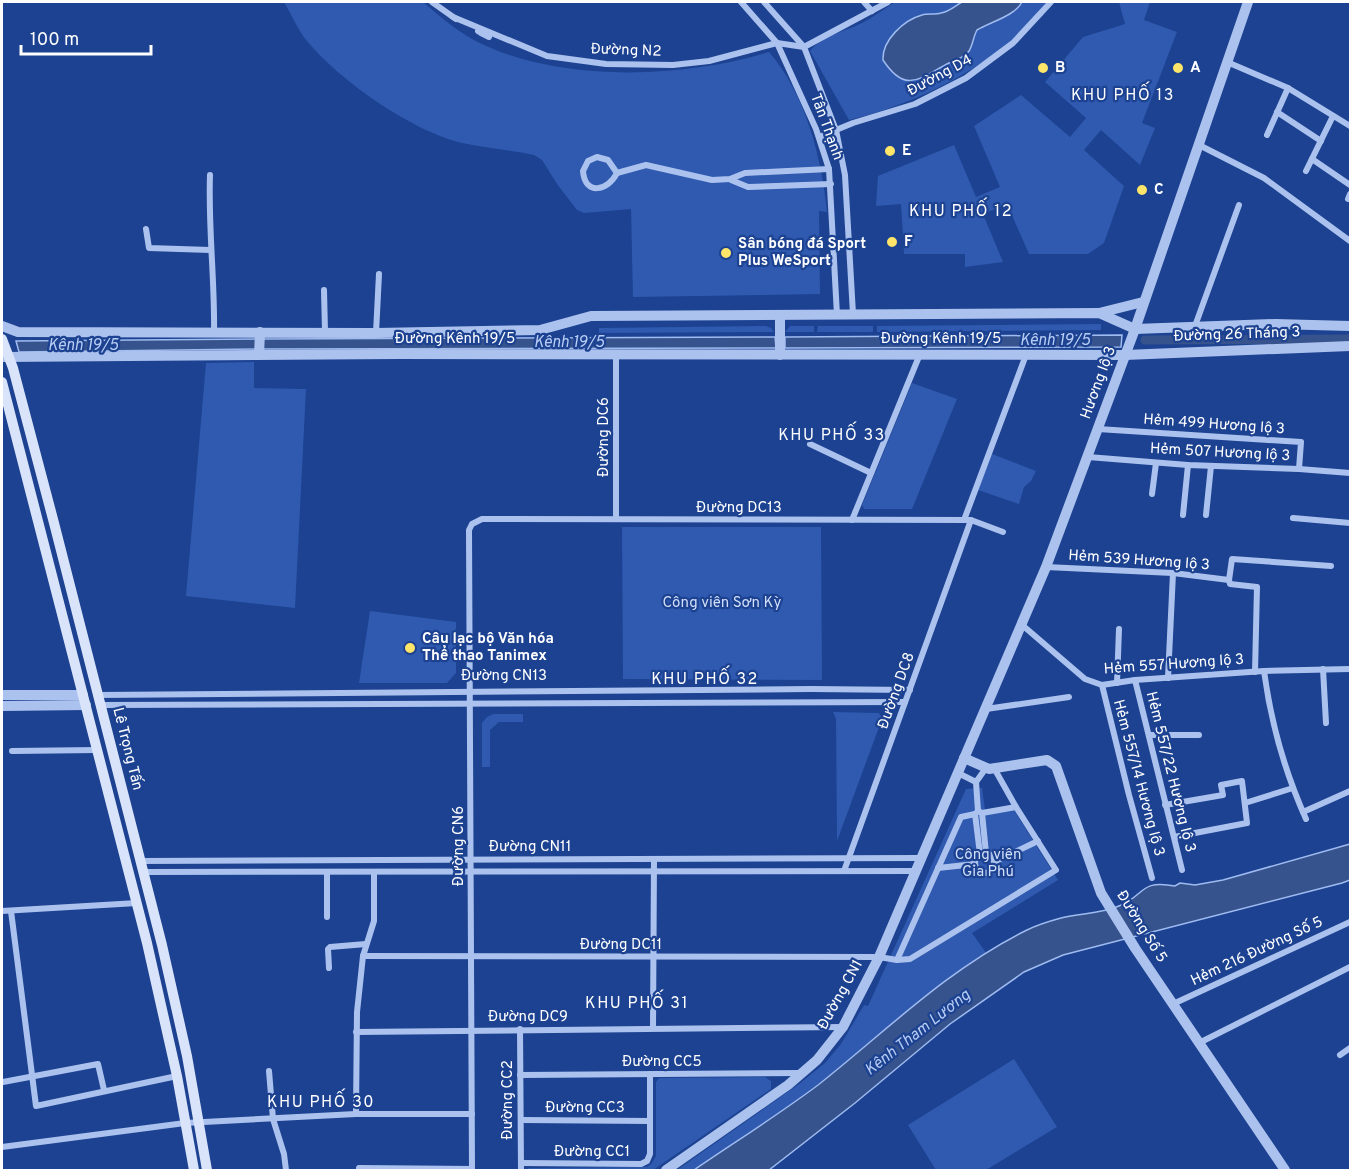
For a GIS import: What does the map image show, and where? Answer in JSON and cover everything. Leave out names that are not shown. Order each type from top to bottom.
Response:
[{"type":"main road","name":"Lê Trọng Tấn","points":[[2,339],[142,866],[175,1002],[200,1123],[207,1170]]},
{"type":"main road","name":"Lê Trọng Tấn","points":[[2,382],[137,903],[177,1076],[194,1170]]},
{"type":"main road","points":[[84,700],[99,700]]},
{"type":"street","name":"Đường N2","points":[[432,2],[489,38],[453,17]]},
{"type":"street","name":"Tân Thạnh","points":[[741,2],[777,43],[819,137],[829,169],[837,315]]},
{"type":"street","name":"Tân Thạnh","points":[[764,2],[804,47],[836,130],[845,176],[853,314]]},
{"type":"street","points":[[864,2],[872,11]]},
{"type":"street","points":[[804,47],[888,2]]},
{"type":"street","name":"Đường D4","points":[[819,137],[853,123],[915,104],[966,78],[1013,43],[1051,2]]},
{"type":"street","name":"Hương lộ 3","points":[[961,767],[1046,567],[1088,457],[1227,62],[1244,3]]},
{"type":"street","name":"Đường N2","points":[[453,17],[547,56],[606,64],[662,65],[708,61],[777,43],[804,47]]},
{"type":"street","points":[[1227,62],[1288,88],[1350,126]]},
{"type":"street","points":[[1267,135],[1288,88]]},
{"type":"street","points":[[1277,112],[1321,141]]},
{"type":"street","points":[[1306,171],[1333,116]]},
{"type":"street","points":[[1198,144],[1264,178],[1350,241]]},
{"type":"street","points":[[617,173],[608,160],[597,157],[588,161],[583,171],[586,181],[599,188],[608,185],[617,173],[646,165],[697,178],[730,179],[748,187],[831,184]]},
{"type":"street","points":[[1312,159],[1350,185]]},
{"type":"street","points":[[730,179],[745,173],[829,169]]},
{"type":"street","points":[[210,175],[210,250],[214,287],[214,333]]},
{"type":"street","points":[[1195,326],[1239,206]]},
{"type":"street","points":[[146,229],[149,248],[210,250]]},
{"type":"street","points":[[376,333],[379,273]]},
{"type":"street","points":[[324,290],[325,332]]},
{"type":"street","name":"Đường Kênh 19/5","points":[[2,326],[18,332],[214,333],[260,344],[325,332],[540,330],[591,316],[1099,313],[1143,302]]},
{"type":"street","name":"Đường Kênh 19/5","points":[[1099,313],[1133,332]]},
{"type":"street","points":[[780,315],[780,347]]},
{"type":"street","name":"Đường 26 Tháng 3","points":[[1133,332],[1195,326],[1275,324],[1350,326]]},
{"type":"street","name":"Đường Kênh 19/5","points":[[5,357],[260,344],[616,354],[780,347],[920,354],[1127,351]]},
{"type":"street","name":"Đường 26 Tháng 3","points":[[1127,351],[1350,346]]},
{"type":"street","name":"Đường DC8","points":[[844,871],[910,690],[1026,353]]},
{"type":"street","name":"Đường DC6","points":[[616,354],[616,519]]},
{"type":"street","points":[[852,520],[920,354]]},
{"type":"street","name":"Hẻm 499 Hương lộ 3","points":[[1098,429],[1301,442],[1299,469]]},
{"type":"street","points":[[810,444],[871,473]]},
{"type":"street","name":"Hẻm 507 Hương lộ 3","points":[[1088,457],[1188,465],[1350,473]]},
{"type":"street","points":[[1152,494],[1156,463]]},
{"type":"street","points":[[1183,515],[1188,465]]},
{"type":"street","points":[[1206,515],[1211,466]]},
{"type":"street","points":[[1293,518],[1350,523]]},
{"type":"street","name":"Đường DC13","points":[[473,522],[482,519],[968,520],[1004,532]]},
{"type":"street","name":"Đường CN6","points":[[472,1170],[469,530],[473,522]]},
{"type":"street","points":[[1229,580],[1232,559],[1331,566]]},
{"type":"street","name":"Hẻm 539 Hương lộ 3","points":[[1046,567],[1173,573],[1229,580],[1230,585],[1257,587],[1255,672]]},
{"type":"street","points":[[1168,678],[1173,573]]},
{"type":"street","name":"Hẻm 557 Hương lộ 3","points":[[1020,624],[1085,679],[1102,685],[1136,680],[1264,671],[1350,669]]},
{"type":"street","points":[[1117,683],[1119,629]]},
{"type":"street","points":[[1323,669],[1326,723]]},
{"type":"street","points":[[1264,671],[1270,714],[1293,788],[1305,815],[1350,791]]},
{"type":"street","name":"Hẻm 557/22 Hương lộ 3","points":[[1136,680],[1182,870]]},
{"type":"street","name":"Hẻm 557/14 Hương lộ 3","points":[[1102,685],[1152,878]]},
{"type":"street","name":"Đường CN13","points":[[99,700],[250,693],[910,690]]},
{"type":"street","points":[[250,693],[250,704]]},
{"type":"street","points":[[2,695],[84,700]]},
{"type":"street","points":[[986,709],[1069,696]]},
{"type":"street","points":[[2,706],[84,700]]},
{"type":"street","name":"Đường CN13","points":[[99,700],[250,704],[905,702]]},
{"type":"street","points":[[1149,735],[1199,735]]},
{"type":"street","points":[[12,752],[97,750]]},
{"type":"street","name":"Đường Số 5","points":[[990,768],[1047,760],[1056,766],[1101,893],[1285,1170]]},
{"type":"street","points":[[961,767],[990,768]]},
{"type":"street","points":[[961,767],[976,782],[983,854]]},
{"type":"street","name":"Đường CN1","points":[[666,1170],[803,1073],[827,1049],[843,1027],[879,957],[961,767]]},
{"type":"street","points":[[976,782],[990,768]]},
{"type":"street","points":[[897,960],[916,956],[1056,870],[990,768]]},
{"type":"street","points":[[1165,805],[1222,795],[1221,785],[1242,781],[1247,823],[1174,837]]},
{"type":"street","points":[[1245,803],[1293,788]]},
{"type":"street","points":[[897,960],[961,817],[1016,807]]},
{"type":"street","points":[[994,862],[1038,841]]},
{"type":"street","points":[[983,854],[992,856],[994,862],[993,868],[987,873],[979,871],[975,859],[983,854]]},
{"type":"street","name":"Đường CN11","points":[[142,866],[471,859],[921,858]]},
{"type":"street","points":[[653,1028],[654,859]]},
{"type":"street","points":[[938,868],[975,864]]},
{"type":"street","name":"Đường CN11","points":[[142,866],[327,872],[915,871]]},
{"type":"street","points":[[327,872],[327,917]]},
{"type":"street","points":[[356,1114],[356,1032],[363,957],[374,921],[374,872]]},
{"type":"street","points":[[2,911],[137,903]]},
{"type":"street","points":[[11,911],[36,1106],[177,1076]]},
{"type":"street","name":"Hẻm 216 Đường Số 5","points":[[1173,1004],[1350,921]]},
{"type":"street","points":[[329,968],[328,949],[330,947],[366,944]]},
{"type":"street","name":"Đường DC11","points":[[363,957],[879,957],[897,960]]},
{"type":"street","points":[[1199,1043],[1350,967]]},
{"type":"street","name":"Đường DC9","points":[[356,1032],[472,1029],[843,1027]]},
{"type":"street","name":"Đường CC2","points":[[520,1029],[521,1167]]},
{"type":"street","points":[[1340,1055],[1350,1048]]},
{"type":"street","points":[[3,1082],[98,1064],[104,1090]]},
{"type":"street","points":[[269,1071],[273,1119],[281,1141],[286,1170]]},
{"type":"street","name":"Đường CC5","points":[[520,1075],[803,1073]]},
{"type":"street","name":"Đường CC1","points":[[521,1167],[645,1163],[650,1154],[650,1074]]},
{"type":"street","points":[[2,1147],[185,1123],[356,1114],[472,1114]]},
{"type":"street","name":"Đường CC3","points":[[520,1120],[650,1120]]},
{"type":"street","points":[[359,1168],[472,1170]]},
{"type":"green space","points":[[284,2],[423,2],[459,31],[482,44],[514,57],[586,71],[663,71],[736,61],[769,52],[782,68],[802,106],[821,170],[827,212],[819,211],[820,294],[633,297],[631,209],[584,213],[577,210],[542,160],[534,155],[462,143],[421,128],[400,116],[357,88],[321,56],[304,37]]},
{"type":"green space","points":[[895,2],[1047,2],[1020,33],[962,75],[917,98],[849,120],[810,51],[827,37],[862,23]]},
{"type":"green space","points":[[1119,2],[1150,2],[1144,20],[1177,32],[1142,123],[1155,128],[1140,165],[1101,130],[1084,150],[1124,186],[1104,243],[1088,254],[1029,254],[1007,204],[983,214],[1003,262],[965,267],[965,254],[904,254],[901,204],[876,206],[878,176],[954,145],[976,197],[1000,187],[974,126],[1021,95],[1070,137],[1086,118],[1045,82],[1083,37],[1125,24]]},
{"type":"green space","points":[[1101,324],[1101,330],[877,332],[877,326]]},
{"type":"green space","points":[[766,326],[774,332],[599,333],[599,328]]},
{"type":"green space","points":[[790,326],[814,326],[814,332],[785,332]]},
{"type":"green space","points":[[818,326],[873,326],[873,332],[817,332]]},
{"type":"green space","points":[[254,362],[254,388],[306,389],[295,608],[186,596],[206,363]]},
{"type":"green space","points":[[912,383],[957,399],[912,509],[864,509],[862,505]]},
{"type":"green space","points":[[992,454],[1036,471],[1031,481],[1024,487],[1019,504],[978,490]]},
{"type":"green space","name":"Công viên Sơn Kỳ","points":[[622,527],[821,527],[822,680],[623,679]]},
{"type":"green space","name":"Câu lạc bộ Văn hóa Thể thao Tanimex","points":[[370,611],[456,622],[456,673],[447,683],[359,683]]},
{"type":"green space","points":[[833,712],[879,713],[882,719],[837,841],[836,719]]},
{"type":"green space","points":[[493,714],[523,714],[523,722],[499,722],[490,730],[490,767],[482,767],[482,723]]},
{"type":"green space","name":"Công viên Gia Phú","points":[[982,788],[985,810],[1014,810],[1058,880],[972,933],[987,954],[949,979],[818,1084],[768,1121],[693,1170],[677,1170],[799,1084],[825,1063],[841,1044],[864,1005],[868,1006],[966,789]]},
{"type":"green space","points":[[1014,1059],[1057,1127],[986,1170],[936,1170],[908,1125]]},
{"type":"green space","points":[[765,1077],[771,1081],[771,1089],[653,1170],[526,1170],[529,1168],[647,1167],[656,1156],[656,1082],[659,1078]]},
{"type":"water","points":[[962,2],[1022,2],[1008,15],[977,30],[969,51],[960,58],[914,80],[906,80],[891,71],[883,60],[884,53],[890,38],[901,26],[924,14],[944,12]]},
{"type":"water","points":[[1122,335],[1121,347],[785,348],[785,337]]},
{"type":"water","points":[[775,337],[776,348],[263,349],[263,339]]},
{"type":"water","points":[[257,339],[257,349],[19,352],[16,341]]},
{"type":"water","name":"Kênh Tham Lương","points":[[1350,844],[1350,880],[1063,955],[1024,972],[950,1024],[855,1103],[769,1170],[694,1170],[818,1085],[944,982],[998,945],[1027,930],[1061,918],[1112,909],[1155,885],[1175,886],[1180,883],[1195,885],[1223,880]]},
{"type":"waterway","name":"Kênh 19/5","points":[[1145,340],[1350,339]]},
{"type":"place","name":"B","points":[[1043,68]]},
{"type":"place","name":"A","points":[[1178,68]]},
{"type":"place","name":"E","points":[[890,151]]},
{"type":"place","name":"C","points":[[1142,190]]},
{"type":"place","name":"F","points":[[892,242]]},
{"type":"place","name":"Sân bóng đá Sport Plus WeSport","points":[[726,253]]},
{"type":"place","name":"Câu lạc bộ Văn hóa Thể thao Tanimex","points":[[410,648]]},
{"type":"district","name":"KHU PHỐ 13","points":[[1123,96]]},
{"type":"district","name":"KHU PHỐ 12","points":[[961,212]]},
{"type":"district","name":"KHU PHỐ 33","points":[[832,436]]},
{"type":"district","name":"KHU PHỐ 32","points":[[705,680]]},
{"type":"district","name":"KHU PHỐ 31","points":[[637,1004]]},
{"type":"district","name":"KHU PHỐ 30","points":[[321,1103]]}]
